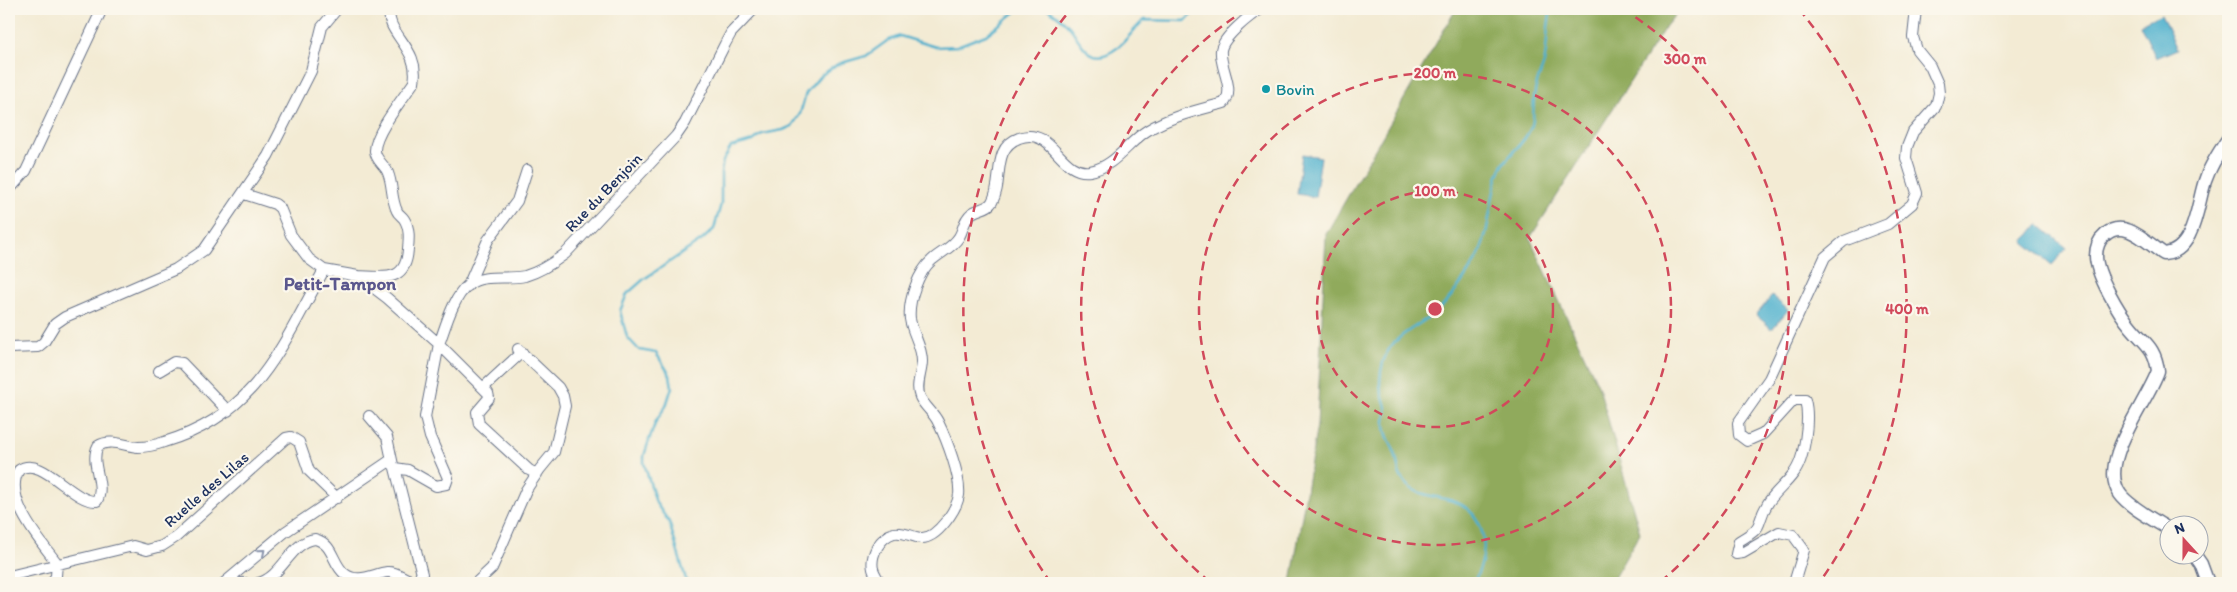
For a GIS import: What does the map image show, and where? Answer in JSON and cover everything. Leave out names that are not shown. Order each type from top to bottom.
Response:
[{"type":"main road","points":[[2160,523],[2120,496],[2115,485],[2113,471],[2119,449],[2158,371],[2151,348],[2132,328],[2115,303],[2096,262],[2096,254],[2100,239],[2110,230],[2122,228],[2140,236],[2164,254],[2173,253],[2181,248],[2190,233],[2205,179],[2228,139]]},
{"type":"main road","points":[[2201,564],[2208,583]]},
{"type":"street","points":[[9,190],[26,172],[102,9]]},
{"type":"street","points":[[9,348],[38,347],[44,342],[56,324],[65,317],[163,275],[204,250],[244,194],[268,156],[311,71],[322,27],[337,9]]},
{"type":"street","points":[[244,194],[275,204],[280,208],[298,246],[309,259],[324,270],[358,276],[387,278],[400,273],[407,261],[408,228],[404,219],[397,211],[388,174],[379,163],[375,151],[378,138],[414,82],[416,73],[410,52],[392,26],[388,14],[390,9]]},
{"type":"street","name":"Rue du Benjoin","points":[[468,286],[484,278],[514,277],[529,274],[556,261],[565,254],[676,136],[685,123],[725,44],[732,33],[754,9]]},
{"type":"street","points":[[880,583],[873,568],[874,555],[878,545],[894,533],[921,538],[935,534],[941,529],[959,498],[959,483],[938,422],[924,405],[918,392],[922,364],[921,351],[910,320],[910,304],[925,267],[952,246],[960,236],[962,227],[972,213],[987,207],[993,202],[1004,149],[1019,138],[1029,136],[1038,138],[1051,145],[1062,160],[1071,166],[1080,171],[1091,171],[1110,163],[1148,130],[1188,113],[1224,103],[1229,93],[1221,54],[1222,45],[1249,16],[1261,9]]},
{"type":"street","points":[[1794,583],[1804,550],[1793,535],[1779,532],[1743,553],[1736,554],[1739,541],[1758,530],[1768,503],[1795,473],[1807,435],[1808,410],[1805,400],[1794,400],[1763,434],[1747,441],[1739,436],[1738,423],[1769,379],[1825,257],[1844,241],[1888,224],[1912,204],[1916,193],[1906,158],[1907,147],[1913,132],[1936,106],[1939,93],[1938,84],[1930,66],[1917,50],[1913,37],[1916,9]]},
{"type":"street","points":[[393,464],[436,486],[443,486],[448,482],[446,472],[430,437],[425,417],[439,344],[457,301],[468,286],[488,240],[517,201],[528,170]]},
{"type":"street","points":[[52,583],[56,576],[57,563],[22,513],[16,488],[16,476],[19,470],[30,466],[40,469],[85,499],[96,501],[100,491],[95,452],[100,444],[107,442],[138,447],[154,446],[181,438],[202,428],[228,411],[256,385],[277,354],[324,270]]},
{"type":"street","points":[[358,276],[387,298],[484,387],[489,398],[477,412],[479,424],[528,470],[536,474]]},
{"type":"street","points":[[476,583],[492,568],[526,490],[554,452],[565,406],[563,396],[558,387],[520,351],[484,387]]},
{"type":"street","points":[[159,372],[174,362],[182,363],[228,411]]},
{"type":"street","points":[[258,583],[275,575],[306,542],[315,539],[327,545],[343,573],[352,578],[363,578],[393,572],[410,580],[419,580],[422,574],[387,437],[369,416]]},
{"type":"street","name":"Ruelle des Lilas","points":[[57,563],[133,546],[147,550],[162,546],[176,537],[192,520],[257,466],[286,438],[291,437],[299,442],[309,471],[337,498]]},
{"type":"street","points":[[224,583],[285,532],[393,464]]},
{"type":"street","points":[[9,576],[57,563]]},
{"type":"street","points":[[239,583],[245,583]]},
{"type":"green space","points":[[1456,9],[1680,9],[1666,26],[1530,238],[1599,387],[1640,533],[1611,583],[1291,583],[1317,425],[1326,234]]},
{"type":"water","points":[[2161,14],[2177,49],[2156,58],[2140,24]]},
{"type":"water","points":[[1302,154],[1321,157],[1315,197],[1297,194]]},
{"type":"water","points":[[2038,224],[2067,248],[2052,265],[2024,242]]},
{"type":"water","points":[[1772,296],[1788,310],[1772,329],[1756,315]]},
{"type":"waterway","points":[[687,583],[669,522],[656,503],[644,463],[649,440],[656,421],[666,406],[672,387],[670,375],[656,353],[639,350],[627,337],[620,311],[627,294],[644,279],[702,240],[714,229],[721,204],[723,161],[731,147],[753,141],[762,134],[783,130],[792,126],[800,114],[806,93],[820,76],[838,64],[866,56],[887,41],[900,36],[936,47],[957,46],[986,35],[1019,9]]},
{"type":"waterway","points":[[1048,9],[1067,24],[1084,48],[1095,55],[1101,56],[1117,48],[1144,20],[1185,21],[1197,9]]},
{"type":"waterway","points":[[1473,583],[1482,560],[1484,548],[1480,525],[1474,515],[1465,507],[1453,501],[1415,491],[1402,479],[1396,455],[1387,436],[1385,424],[1386,408],[1380,383],[1381,369],[1389,349],[1403,335],[1432,315],[1450,298],[1479,254],[1486,232],[1498,175],[1505,162],[1525,138],[1532,125],[1534,96],[1544,63],[1549,17],[1551,11],[1555,9]]},
{"type":"place","name":"Bovin","points":[[1266,89]]},
{"type":"district","name":"Petit-Tampon","points":[[340,283]]}]
